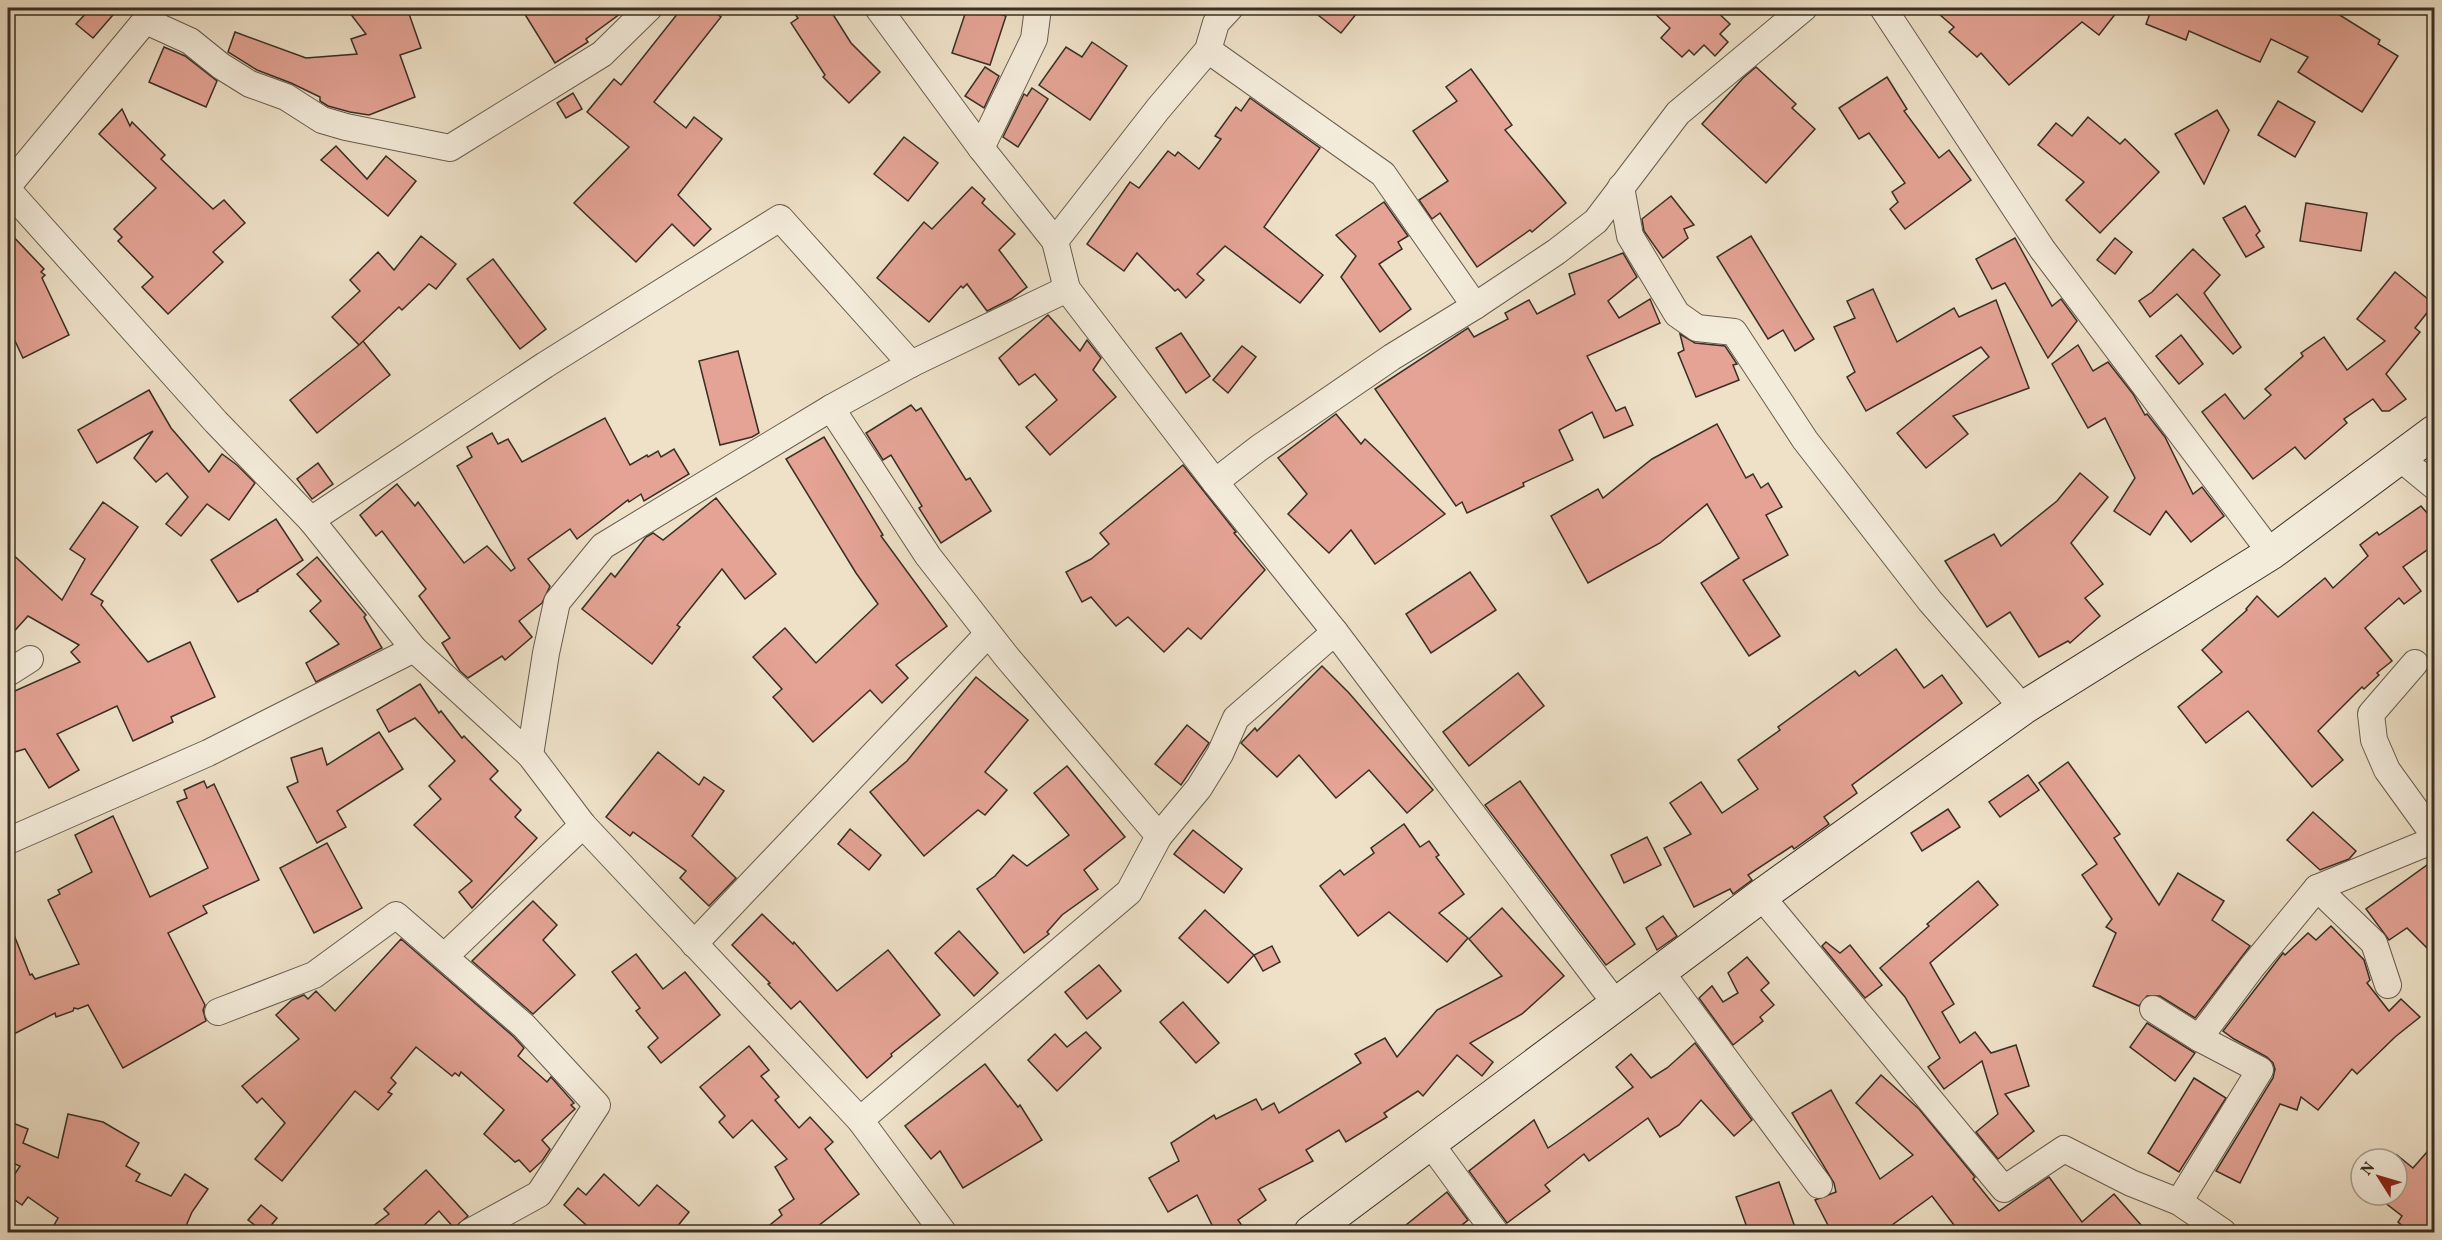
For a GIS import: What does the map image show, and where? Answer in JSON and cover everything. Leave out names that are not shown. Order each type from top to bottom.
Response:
[{"type":"street","points":[[649,8],[602,54],[450,148],[322,120],[286,98],[250,84],[221,66],[151,14],[8,188],[216,422],[311,520],[414,649],[530,755],[583,825],[860,1120],[943,1233]]},
{"type":"street","points":[[878,8],[981,148],[1056,241],[1067,289],[1215,482],[1335,632],[1616,1004]]},
{"type":"street","points":[[981,148],[1034,39],[1038,8]]},
{"type":"street","points":[[1056,241],[1158,109],[1208,50],[1216,23],[1230,8]]},
{"type":"street","points":[[1215,482],[1259,448],[1392,357],[1475,306],[1556,252],[1596,220],[1678,113],[1804,8]]},
{"type":"street","points":[[1883,8],[2043,249],[2271,553]]},
{"type":"street","points":[[1208,50],[1383,174],[1475,306]]},
{"type":"street","points":[[1622,187],[1630,236],[1677,314],[1697,328],[1734,332],[1805,440],[1930,601],[2023,708]]},
{"type":"street","points":[[311,520],[545,365],[780,218],[911,364]]},
{"type":"street","points":[[530,755],[546,653],[557,602],[603,546],[831,408],[911,364],[1067,289]]},
{"type":"street","points":[[831,408],[928,556],[988,634],[1159,836]]},
{"type":"street","points":[[1311,1233],[1761,896],[2023,708],[2271,553],[2434,432]]},
{"type":"street","points":[[2400,458],[2434,486]]},
{"type":"street","points":[[860,1120],[1129,892],[1159,836],[1199,788],[1220,754],[1236,718],[1335,632]]},
{"type":"street","points":[[694,945],[988,634]]},
{"type":"street","points":[[8,841],[208,753],[414,649]]},
{"type":"street","points":[[8,673],[30,659]]},
{"type":"street","points":[[2415,663],[2371,714],[2374,740],[2387,770],[2434,835]]},
{"type":"street","points":[[445,956],[583,825]]},
{"type":"street","points":[[2199,1038],[2252,967],[2317,888],[2378,865],[2434,840]]},
{"type":"street","points":[[2317,888],[2374,943],[2388,985]]},
{"type":"street","points":[[1761,896],[2004,1189],[2064,1149],[2131,1183],[2179,1202],[2223,1233]]},
{"type":"street","points":[[218,1012],[314,975],[396,915],[445,956],[524,1026],[597,1105],[539,1194],[470,1233]]},
{"type":"street","points":[[1661,972],[1819,1185]]},
{"type":"street","points":[[2153,1008],[2199,1038],[2260,1070],[2179,1202]]},
{"type":"street","points":[[1430,1143],[1495,1233]]},
{"type":"building","points":[[91,8],[119,8],[93,38],[76,24]]},
{"type":"building","points":[[346,8],[407,8],[421,48],[400,55],[415,97],[369,115],[350,112],[328,106],[320,101],[320,97],[257,70],[228,52],[235,32],[306,58],[357,54],[351,39],[366,34]]},
{"type":"building","points":[[521,8],[628,8],[586,39],[588,42],[555,63]]},
{"type":"building","points":[[682,8],[709,8],[721,17],[654,102],[686,128],[694,117],[722,139],[678,195],[711,229],[694,246],[672,224],[636,262],[574,203],[629,147],[587,112],[614,79],[621,85]]},
{"type":"building","points":[[790,8],[829,8],[851,43],[880,72],[849,103],[823,77],[825,75],[791,23],[798,18]]},
{"type":"building","points":[[967,8],[979,8],[1006,16],[990,65],[952,53]]},
{"type":"building","points":[[1309,8],[1361,8],[1341,33]]},
{"type":"building","points":[[1649,8],[1713,8],[1730,24],[1720,34],[1728,42],[1715,56],[1704,45],[1694,55],[1689,50],[1682,57],[1661,38],[1670,28]]},
{"type":"building","points":[[1932,8],[2120,8],[2099,35],[2082,22],[2009,85],[1981,53],[1977,57],[1949,32],[1954,27]]},
{"type":"building","points":[[2152,8],[2343,8],[2338,14],[2380,40],[2378,44],[2398,56],[2362,112],[2298,72],[2308,57],[2271,39],[2260,62],[2189,31],[2186,40],[2146,24]]},
{"type":"building","points":[[1092,42],[1127,66],[1090,120],[1039,85],[1066,47],[1082,57]]},
{"type":"building","points":[[164,47],[185,56],[217,81],[206,107],[149,82]]},
{"type":"building","points":[[985,67],[999,76],[984,108],[965,96]]},
{"type":"building","points":[[1756,67],[1796,104],[1792,108],[1815,129],[1766,183],[1702,124],[1743,78]]},
{"type":"building","points":[[1471,69],[1512,125],[1505,130],[1566,203],[1532,232],[1530,230],[1477,267],[1440,213],[1432,219],[1419,200],[1448,181],[1413,131],[1457,101],[1446,87]]},
{"type":"building","points":[[1887,77],[1907,109],[1904,111],[1939,158],[1949,150],[1971,180],[1905,229],[1890,209],[1898,202],[1892,192],[1905,183],[1869,133],[1859,139],[1839,108]]},
{"type":"building","points":[[1032,88],[1048,99],[1018,147],[1003,137],[1024,94],[1027,96]]},
{"type":"building","points":[[573,93],[582,109],[566,118],[557,103]]},
{"type":"building","points":[[1250,98],[1320,148],[1264,227],[1323,275],[1300,303],[1225,246],[1197,274],[1204,280],[1186,298],[1178,289],[1175,291],[1137,253],[1124,271],[1087,244],[1130,182],[1139,188],[1168,151],[1175,156],[1178,152],[1199,169],[1221,139],[1215,136],[1236,107],[1241,111]]},
{"type":"building","points":[[2278,101],[2315,122],[2295,157],[2258,135]]},
{"type":"building","points":[[122,109],[130,126],[132,122],[165,155],[161,159],[213,209],[224,200],[245,223],[213,252],[223,262],[168,314],[142,287],[153,277],[118,241],[122,237],[114,229],[156,188],[99,134]]},
{"type":"building","points":[[2217,110],[2229,130],[2204,184],[2175,134]]},
{"type":"building","points":[[2088,117],[2120,144],[2125,139],[2159,172],[2100,233],[2066,200],[2084,182],[2038,145],[2056,123],[2072,136]]},
{"type":"building","points":[[904,137],[938,163],[908,201],[874,174]]},
{"type":"building","points":[[336,146],[367,179],[386,156],[416,181],[388,216],[321,160]]},
{"type":"building","points":[[972,187],[985,199],[982,203],[1015,234],[999,250],[1027,287],[1011,299],[987,311],[967,284],[963,288],[961,286],[929,322],[877,278],[924,222],[932,229]]},
{"type":"building","points":[[1671,196],[1694,225],[1684,229],[1688,238],[1663,258],[1644,231],[1642,219]]},
{"type":"building","points":[[1384,202],[1408,236],[1398,242],[1402,249],[1379,264],[1411,309],[1380,332],[1341,277],[1356,256],[1336,235]]},
{"type":"building","points":[[2306,203],[2367,213],[2361,251],[2300,241]]},
{"type":"building","points":[[2245,206],[2260,231],[2256,235],[2264,247],[2246,257],[2223,218]]},
{"type":"building","points":[[8,231],[44,269],[41,272],[45,275],[42,278],[69,335],[23,358],[8,326]]},
{"type":"building","points":[[421,236],[456,264],[436,289],[429,284],[402,310],[399,307],[363,341],[390,375],[317,433],[290,400],[359,345],[332,317],[360,291],[350,280],[378,252],[394,270]]},
{"type":"building","points":[[1751,236],[1814,339],[1795,351],[1783,330],[1768,339],[1717,257]]},
{"type":"building","points":[[2015,238],[2052,306],[2061,299],[2077,321],[2048,358],[2005,283],[1992,289],[1976,259]]},
{"type":"building","points":[[2115,238],[2132,252],[2115,274],[2097,260]]},
{"type":"building","points":[[2193,249],[2220,275],[2204,293],[2241,347],[2233,354],[2177,294],[2150,317],[2139,301],[2152,292]]},
{"type":"building","points":[[1623,253],[1637,277],[1608,301],[1619,318],[1650,299],[1660,323],[1587,356],[1616,411],[1625,407],[1633,425],[1604,438],[1592,412],[1559,430],[1573,460],[1467,513],[1462,502],[1456,506],[1375,389],[1468,328],[1474,337],[1508,319],[1505,313],[1529,300],[1537,314],[1575,294],[1569,274]]},
{"type":"building","points":[[493,259],[546,329],[520,349],[467,279]]},
{"type":"building","points":[[2395,272],[2434,304],[2415,328],[2420,332],[2386,374],[2406,399],[2389,411],[2382,411],[2373,399],[2344,419],[2347,423],[2305,459],[2295,447],[2253,479],[2202,412],[2225,394],[2244,419],[2271,395],[2265,389],[2303,356],[2301,353],[2324,337],[2347,370],[2385,341],[2357,319]]},
{"type":"building","points":[[1873,289],[1897,342],[1954,308],[1959,317],[1996,300],[2029,388],[1953,416],[1968,434],[1926,468],[1897,433],[1989,357],[1981,347],[1866,411],[1847,377],[1855,372],[1834,327],[1855,318],[1847,301]]},
{"type":"building","points":[[1048,315],[1080,351],[1087,340],[1101,358],[1093,370],[1116,397],[1050,455],[1026,427],[1057,400],[1035,374],[1019,385],[999,358]]},
{"type":"building","points":[[1181,333],[1210,376],[1186,393],[1156,348]]},
{"type":"building","points":[[1680,334],[1695,343],[1725,346],[1737,364],[1733,365],[1739,380],[1696,397],[1678,353],[1684,350]]},
{"type":"building","points":[[2181,335],[2203,364],[2179,384],[2156,356]]},
{"type":"building","points":[[2078,345],[2093,371],[2108,362],[2133,394],[2145,415],[2147,414],[2165,437],[2193,494],[2202,487],[2224,516],[2191,542],[2166,511],[2150,535],[2114,511],[2135,478],[2105,418],[2088,428],[2052,364]]},
{"type":"building","points":[[1242,346],[1256,357],[1228,393],[1213,380]]},
{"type":"building","points":[[738,351],[759,433],[720,445],[699,361]]},
{"type":"building","points":[[149,390],[171,428],[209,472],[222,454],[255,483],[229,520],[207,504],[181,536],[166,524],[188,497],[167,473],[156,482],[134,458],[153,431],[97,463],[78,430]]},
{"type":"building","points":[[911,405],[916,411],[921,408],[966,480],[970,478],[991,511],[941,543],[919,508],[922,506],[891,455],[883,460],[866,433]]},
{"type":"building","points":[[1336,414],[1361,444],[1365,439],[1445,514],[1375,564],[1351,530],[1329,553],[1288,514],[1307,494],[1278,458]]},
{"type":"building","points":[[605,418],[630,465],[658,451],[661,457],[674,449],[689,474],[644,501],[641,494],[629,502],[628,500],[577,539],[570,529],[528,559],[550,586],[542,603],[519,621],[532,637],[505,660],[502,656],[468,678],[460,671],[442,643],[450,638],[419,596],[426,589],[382,531],[376,536],[360,515],[397,484],[415,506],[418,502],[464,563],[487,546],[511,571],[515,568],[457,466],[472,457],[467,447],[492,433],[498,444],[508,439],[522,462]]},
{"type":"building","points":[[1717,424],[1746,478],[1753,474],[1761,488],[1768,483],[1782,507],[1766,515],[1788,555],[1743,580],[1780,636],[1749,656],[1701,583],[1739,558],[1707,504],[1660,543],[1588,583],[1551,516],[1598,489],[1603,498],[1652,459]]},
{"type":"building","points":[[824,437],[883,535],[881,536],[947,626],[896,665],[908,678],[882,703],[870,690],[813,742],[773,697],[782,689],[753,657],[785,628],[816,663],[878,604],[856,573],[786,459]]},
{"type":"building","points":[[318,463],[333,484],[312,499],[297,479]]},
{"type":"building","points":[[1183,465],[1265,570],[1201,639],[1188,628],[1164,652],[1128,617],[1116,626],[1091,597],[1082,602],[1066,572],[1091,559],[1109,544],[1100,533]]},
{"type":"building","points":[[2080,473],[2108,497],[2071,543],[2103,584],[2085,598],[2100,616],[2070,643],[2068,641],[2039,657],[2010,612],[1987,627],[1945,561],[1994,534],[2001,546],[2057,501]]},
{"type":"building","points":[[716,498],[776,574],[745,599],[722,569],[677,625],[680,627],[652,664],[582,609],[611,573],[615,577],[646,537],[653,533],[663,540]]},
{"type":"building","points":[[103,502],[138,527],[91,594],[103,601],[101,605],[148,662],[190,642],[215,697],[171,717],[173,722],[133,741],[117,706],[57,734],[79,770],[49,788],[25,749],[8,754],[8,694],[80,662],[71,652],[79,645],[28,616],[8,638],[8,550],[62,600],[85,559],[70,549]]},
{"type":"building","points":[[2421,506],[2434,521],[2434,545],[2403,567],[2421,591],[2404,604],[2399,598],[2365,628],[2392,661],[2318,731],[2343,760],[2312,787],[2248,711],[2206,743],[2178,707],[2222,672],[2202,650],[2247,610],[2257,596],[2278,617],[2325,578],[2333,588],[2368,556],[2360,545],[2377,532],[2379,535]]},
{"type":"building","points":[[276,519],[303,560],[238,602],[211,560]]},
{"type":"building","points":[[317,557],[366,615],[364,617],[382,648],[316,682],[306,663],[339,644],[310,611],[321,601],[297,574]]},
{"type":"building","points":[[1470,572],[1496,610],[1431,653],[1406,614]]},
{"type":"building","points":[[1896,649],[1924,688],[1942,675],[1962,703],[1852,785],[1857,793],[1824,817],[1829,824],[1794,849],[1792,846],[1748,875],[1752,880],[1733,894],[1730,889],[1694,907],[1664,848],[1691,834],[1670,803],[1701,782],[1722,813],[1758,789],[1738,760],[1780,730],[1778,727],[1855,671],[1859,676]]},
{"type":"building","points":[[1322,666],[1349,693],[1433,790],[1407,813],[1369,770],[1336,798],[1299,755],[1277,777],[1241,743],[1255,728],[1257,731]]},
{"type":"building","points":[[1518,673],[1544,706],[1469,766],[1443,732]]},
{"type":"building","points":[[976,677],[1028,720],[985,772],[1007,790],[985,815],[978,810],[924,856],[870,792],[907,761]]},
{"type":"building","points":[[420,684],[439,713],[441,711],[462,738],[464,736],[498,771],[490,779],[521,810],[515,817],[537,838],[472,908],[459,892],[472,881],[414,825],[441,799],[429,786],[455,761],[415,718],[389,732],[377,710]]},
{"type":"building","points":[[1187,725],[1209,743],[1181,785],[1155,764]]},
{"type":"building","points":[[379,732],[403,769],[337,811],[346,827],[317,843],[287,787],[298,782],[291,758],[322,748],[327,765]]},
{"type":"building","points":[[658,752],[699,785],[704,777],[724,791],[692,836],[736,878],[709,906],[680,878],[686,871],[633,832],[630,836],[606,817]]},
{"type":"building","points":[[2068,762],[2120,834],[2114,838],[2159,905],[2178,873],[2224,901],[2212,920],[2250,946],[2195,1018],[2160,996],[2147,996],[2139,1006],[2093,986],[2116,933],[2106,927],[2112,919],[2082,875],[2097,864],[2039,783]]},
{"type":"building","points":[[1067,766],[1125,837],[1084,870],[1098,889],[1062,915],[1047,932],[1049,934],[1024,953],[977,889],[995,876],[1013,855],[1027,866],[1069,835],[1034,793]]},
{"type":"building","points":[[2028,775],[2039,790],[2000,817],[1989,802]]},
{"type":"building","points":[[204,781],[207,788],[214,784],[259,880],[203,906],[207,913],[168,933],[205,1005],[203,1010],[206,1021],[123,1068],[88,1005],[78,1009],[74,1008],[73,1011],[56,1017],[55,1013],[8,1037],[8,920],[30,975],[32,974],[35,979],[79,964],[48,900],[60,894],[58,890],[92,872],[75,835],[113,816],[150,897],[208,868],[177,802],[187,798],[184,790]]},
{"type":"building","points":[[1520,781],[1635,944],[1606,965],[1485,805]]},
{"type":"building","points":[[1948,809],[1960,827],[1922,851],[1911,833]]},
{"type":"building","points":[[2313,812],[2356,851],[2349,859],[2320,870],[2287,840]]},
{"type":"building","points":[[1404,824],[1420,847],[1429,841],[1439,855],[1436,857],[1464,894],[1439,913],[1468,938],[1447,962],[1389,912],[1358,936],[1320,886],[1340,870],[1344,875],[1374,853],[1371,848]]},
{"type":"building","points":[[850,829],[881,855],[869,870],[838,844]]},
{"type":"building","points":[[1193,830],[1242,869],[1224,893],[1174,854]]},
{"type":"building","points":[[1647,837],[1661,865],[1624,883],[1611,855]]},
{"type":"building","points":[[327,843],[362,908],[314,933],[280,868]]},
{"type":"building","points":[[2434,860],[2434,955],[2407,928],[2389,940],[2366,909]]},
{"type":"building","points":[[1978,881],[1998,905],[1930,963],[1954,1004],[1942,1012],[1960,1043],[1975,1032],[1991,1053],[2016,1045],[2029,1086],[2005,1094],[2034,1131],[1998,1159],[1976,1132],[1998,1114],[1982,1061],[1944,1089],[1928,1067],[1940,1058],[1905,997],[1880,968]]},
{"type":"building","points":[[533,901],[557,925],[543,940],[575,975],[533,1014],[472,961]]},
{"type":"building","points":[[1502,908],[1564,976],[1522,1014],[1470,1043],[1493,1062],[1482,1076],[1457,1055],[1423,1096],[1418,1091],[1384,1113],[1387,1117],[1346,1142],[1339,1130],[1306,1150],[1313,1161],[1259,1189],[1266,1200],[1238,1220],[1247,1233],[1216,1233],[1197,1195],[1168,1212],[1149,1178],[1179,1161],[1171,1143],[1214,1115],[1216,1119],[1256,1099],[1262,1110],[1274,1103],[1279,1113],[1361,1063],[1355,1054],[1385,1038],[1397,1057],[1437,1010],[1502,976],[1469,939]]},
{"type":"building","points":[[1205,910],[1254,955],[1228,983],[1179,938]]},
{"type":"building","points":[[762,914],[793,944],[794,942],[837,991],[888,950],[940,1015],[891,1054],[892,1056],[867,1078],[800,1001],[791,1009],[768,984],[770,983],[732,945]]},
{"type":"building","points":[[1663,916],[1677,936],[1657,950],[1646,928]]},
{"type":"building","points":[[2331,926],[2364,960],[2370,980],[2367,983],[2389,1011],[2401,999],[2420,1017],[2395,1037],[2357,1074],[2352,1069],[2318,1110],[2301,1097],[2297,1110],[2280,1104],[2240,1183],[2216,1171],[2273,1078],[2275,1069],[2267,1057],[2223,1031],[2283,953],[2285,955],[2308,933],[2316,940]]},
{"type":"building","points":[[959,931],[998,973],[974,996],[935,953]]},
{"type":"building","points":[[401,939],[514,1037],[524,1048],[518,1056],[547,1082],[551,1077],[574,1103],[571,1105],[575,1109],[542,1140],[550,1149],[542,1161],[530,1172],[519,1160],[515,1162],[484,1134],[504,1110],[461,1072],[459,1076],[455,1073],[452,1076],[416,1047],[391,1078],[396,1083],[388,1092],[392,1094],[378,1110],[355,1091],[282,1181],[255,1159],[285,1123],[262,1098],[257,1103],[242,1086],[299,1039],[276,1015],[292,1000],[304,995],[308,999],[316,991],[335,1011]]},
{"type":"building","points":[[1826,942],[1840,953],[1850,945],[1882,985],[1865,998],[1822,946]]},
{"type":"building","points":[[1272,946],[1280,962],[1263,971],[1254,955]]},
{"type":"building","points":[[636,954],[663,989],[685,972],[720,1015],[661,1063],[648,1047],[658,1038],[636,1011],[640,1008],[612,972]]},
{"type":"building","points":[[1747,957],[1769,983],[1761,990],[1774,1005],[1760,1017],[1763,1021],[1733,1045],[1699,998],[1712,986],[1723,1002],[1738,993],[1728,973]]},
{"type":"building","points":[[1099,965],[1121,991],[1087,1019],[1065,992]]},
{"type":"building","points":[[1183,1002],[1219,1043],[1196,1063],[1160,1022]]},
{"type":"building","points":[[2147,1023],[2195,1053],[2175,1081],[2130,1047]]},
{"type":"building","points":[[1086,1032],[1101,1048],[1057,1091],[1028,1060],[1055,1034],[1067,1047]]},
{"type":"building","points":[[1695,1043],[1752,1120],[1734,1136],[1701,1100],[1679,1125],[1660,1137],[1648,1118],[1589,1161],[1584,1154],[1545,1185],[1550,1191],[1507,1223],[1469,1171],[1534,1120],[1548,1148],[1567,1135],[1633,1087],[1616,1067],[1631,1054],[1651,1078],[1667,1068]]},
{"type":"building","points":[[749,1046],[769,1070],[761,1076],[779,1097],[775,1100],[799,1128],[810,1117],[833,1142],[825,1149],[859,1194],[809,1233],[760,1233],[782,1215],[779,1210],[794,1199],[775,1167],[787,1159],[752,1120],[733,1138],[719,1122],[725,1116],[700,1087]]},
{"type":"building","points":[[985,1064],[1018,1107],[1020,1105],[1042,1140],[963,1188],[940,1151],[931,1159],[905,1126]]},
{"type":"building","points":[[1881,1075],[1919,1109],[1975,1177],[1973,1179],[1999,1211],[2049,1177],[2082,1222],[2114,1194],[2148,1233],[1960,1233],[1932,1196],[1881,1233],[1832,1233],[1815,1200],[1836,1192],[1834,1183],[1792,1113],[1831,1090],[1880,1179],[1913,1155],[1856,1103]]},
{"type":"building","points":[[2194,1078],[2226,1098],[2179,1172],[2148,1153]]},
{"type":"building","points":[[68,1114],[103,1122],[139,1143],[126,1166],[140,1174],[136,1181],[171,1196],[185,1174],[208,1189],[192,1212],[183,1233],[62,1233],[53,1227],[58,1218],[28,1197],[22,1205],[8,1195],[8,1184],[20,1166],[15,1164],[8,1178],[8,1121],[28,1129],[23,1143],[58,1158]]},
{"type":"building","points":[[2434,1144],[2434,1226],[2429,1233],[2411,1233],[2398,1222],[2402,1216],[2390,1207],[2409,1207],[2409,1165],[2413,1168]]},
{"type":"building","points":[[426,1170],[468,1216],[454,1228],[439,1211],[416,1233],[364,1233],[389,1214],[384,1209]]},
{"type":"building","points":[[604,1174],[639,1206],[657,1185],[689,1212],[672,1233],[595,1233],[564,1205],[578,1188],[586,1195]]},
{"type":"building","points":[[1779,1182],[1797,1233],[1749,1233],[1736,1197]]},
{"type":"building","points":[[1447,1192],[1468,1220],[1452,1233],[1396,1233]]},
{"type":"building","points":[[261,1205],[277,1218],[265,1233],[248,1220]]}]
